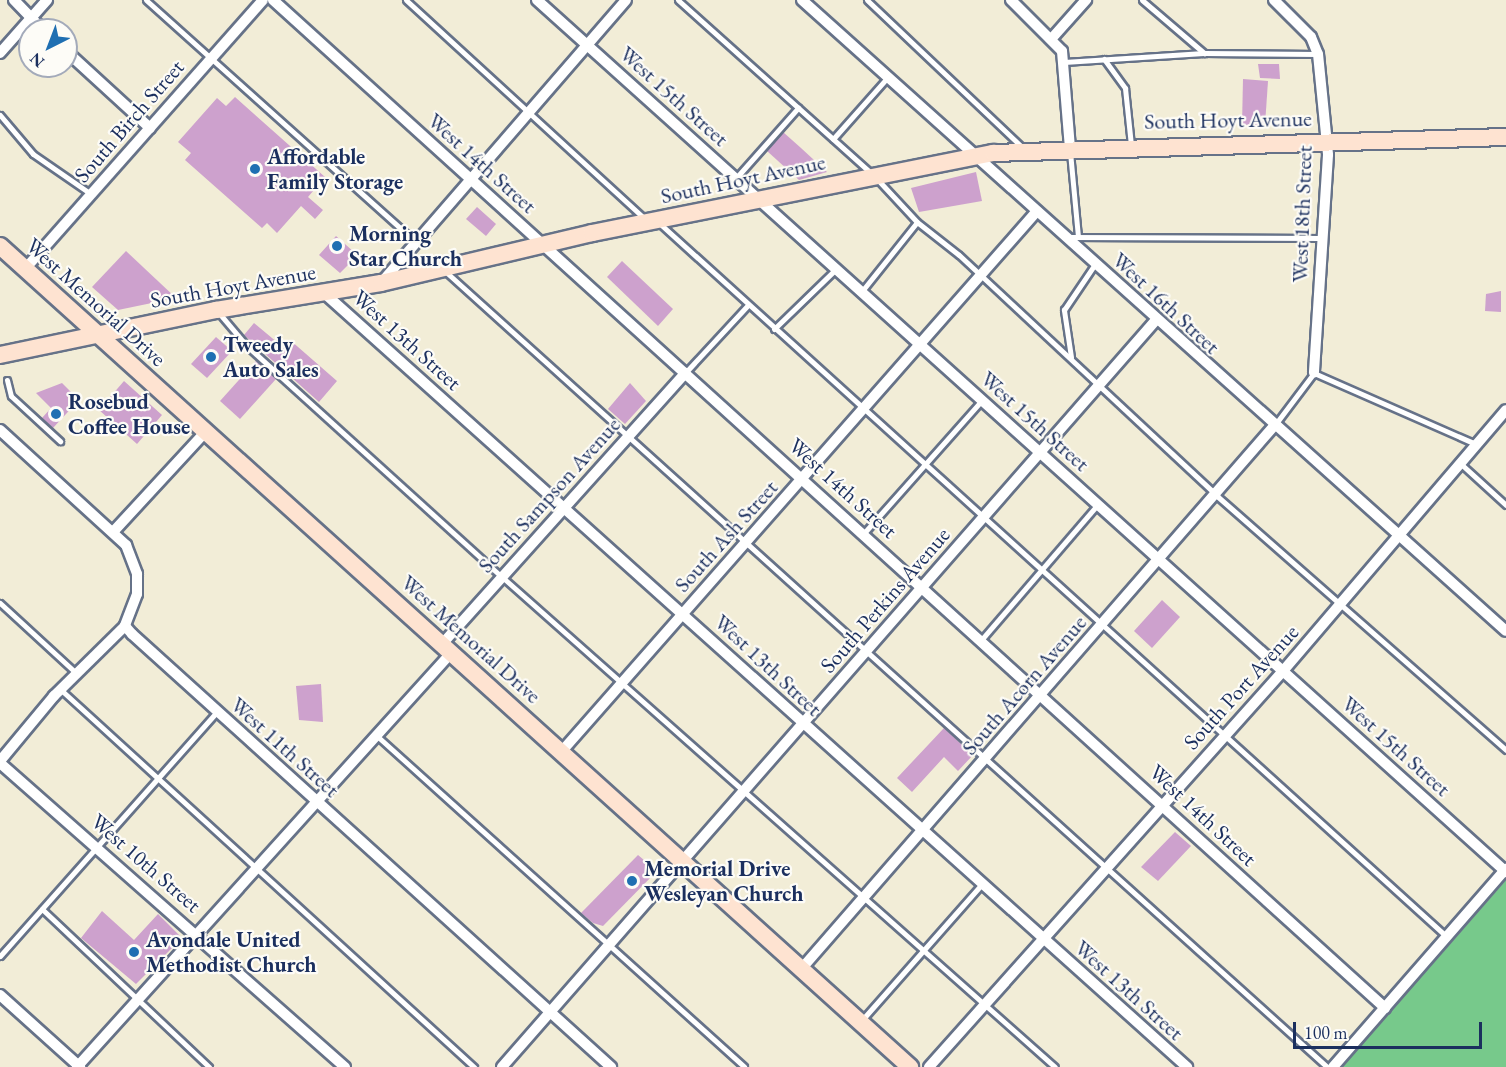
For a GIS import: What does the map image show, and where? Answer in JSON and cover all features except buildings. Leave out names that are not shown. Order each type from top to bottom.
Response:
[{"type":"main road","name":"South Hoyt Avenue","points":[[0,355],[216,310],[381,283],[652,221],[873,175],[976,157],[1026,151],[1131,145],[1506,137]]},
{"type":"main road","name":"West Memorial Drive","points":[[0,246],[803,967],[910,1067]]},
{"type":"street","points":[[14,0],[32,17]]},
{"type":"street","points":[[0,53],[47,0]]},
{"type":"street","name":"South Birch Street","points":[[25,269],[263,0]]},
{"type":"street","name":"West 14th Street","points":[[273,0],[471,179],[547,244],[802,480],[1042,693],[1384,1008]]},
{"type":"street","name":"West 15th Street","points":[[537,0],[1506,870]]},
{"type":"street","points":[[381,283],[626,0]]},
{"type":"street","name":"West 16th Street","points":[[802,0],[1037,211],[1072,237],[1095,264],[1155,321],[1506,631]]},
{"type":"street","points":[[1011,0],[1053,38],[1064,62],[1070,149]]},
{"type":"street","points":[[1053,38],[1086,0]]},
{"type":"street","name":"West 18th Street","points":[[1274,0],[1311,37],[1318,54],[1325,141],[1324,238],[1314,373]]},
{"type":"street","points":[[78,62],[150,128]]},
{"type":"street","name":"South Ash Street","points":[[562,751],[1037,211]]},
{"type":"street","name":"West 13th Street","points":[[323,292],[1187,1067]]},
{"type":"street","name":"South Perkins Avenue","points":[[502,1067],[611,946],[1155,321]]},
{"type":"street","name":"South Sampson Avenue","points":[[78,1067],[377,736],[501,576],[685,373]]},
{"type":"street","name":"South Port Avenue","points":[[929,1067],[1283,671],[1506,410]]},
{"type":"street","name":"South Acorn Avenue","points":[[803,967],[1217,496],[1273,427]]},
{"type":"street","points":[[0,430],[126,545],[137,574],[137,594],[125,626],[60,689],[0,762]]},
{"type":"street","points":[[113,532],[207,430]]},
{"type":"street","name":"West 11th Street","points":[[125,626],[217,712],[611,1067]]},
{"type":"street","name":"West 10th Street","points":[[0,762],[198,934],[345,1067]]},
{"type":"street","points":[[1333,1067],[1449,938],[1506,870]]},
{"type":"street","points":[[0,995],[78,1067]]},
{"type":"lane","points":[[146,0],[416,242]]},
{"type":"lane","points":[[406,0],[748,304],[1223,737],[1449,938]]},
{"type":"lane","points":[[678,0],[873,175],[917,222],[981,275],[1100,383],[1217,496],[1506,750]]},
{"type":"lane","points":[[867,0],[1026,151]]},
{"type":"lane","points":[[1142,0],[1204,53]]},
{"type":"lane","points":[[1064,62],[1204,53],[1318,54]]},
{"type":"lane","points":[[1104,59],[1125,88],[1131,145]]},
{"type":"lane","points":[[834,139],[887,78]]},
{"type":"lane","points":[[736,178],[798,108]]},
{"type":"lane","points":[[0,115],[33,154],[91,195]]},
{"type":"lane","points":[[1070,149],[1072,237],[1324,238]]},
{"type":"lane","points":[[862,291],[917,222]]},
{"type":"lane","points":[[1071,357],[1064,310],[1095,264]]},
{"type":"lane","points":[[774,329],[837,268]]},
{"type":"lane","points":[[443,269],[983,760],[1327,1067]]},
{"type":"lane","points":[[685,373],[748,304]]},
{"type":"lane","points":[[216,310],[246,345],[501,576],[866,895],[984,1006],[1055,1067]]},
{"type":"lane","points":[[1273,427],[1314,373],[1476,444]]},
{"type":"lane","points":[[7,380],[11,396],[60,441]]},
{"type":"lane","points":[[864,533],[983,399]]},
{"type":"lane","points":[[1460,462],[1506,505]]},
{"type":"lane","points":[[982,639],[1098,504]]},
{"type":"lane","points":[[0,603],[76,672]]},
{"type":"lane","points":[[60,689],[474,1067]]},
{"type":"lane","points":[[0,956],[217,712]]},
{"type":"lane","points":[[377,736],[744,1067]]},
{"type":"lane","points":[[861,1021],[982,884]]},
{"type":"lane","points":[[42,909],[136,1002],[209,1067]]},
{"type":"green space","points":[[1506,880],[1506,1067],[1342,1067],[1421,977]]},
{"type":"place","name":"Affordable Family Storage","points":[[255,169]]},
{"type":"place","name":"Morning Star Church","points":[[337,246]]},
{"type":"place","name":"Tweedy Auto Sales","points":[[211,357]]},
{"type":"place","name":"Rosebud Coffee House","points":[[56,414]]},
{"type":"place","name":"Memorial Drive Wesleyan Church","points":[[632,881]]},
{"type":"place","name":"Avondale United Methodist Church","points":[[134,952]]}]
